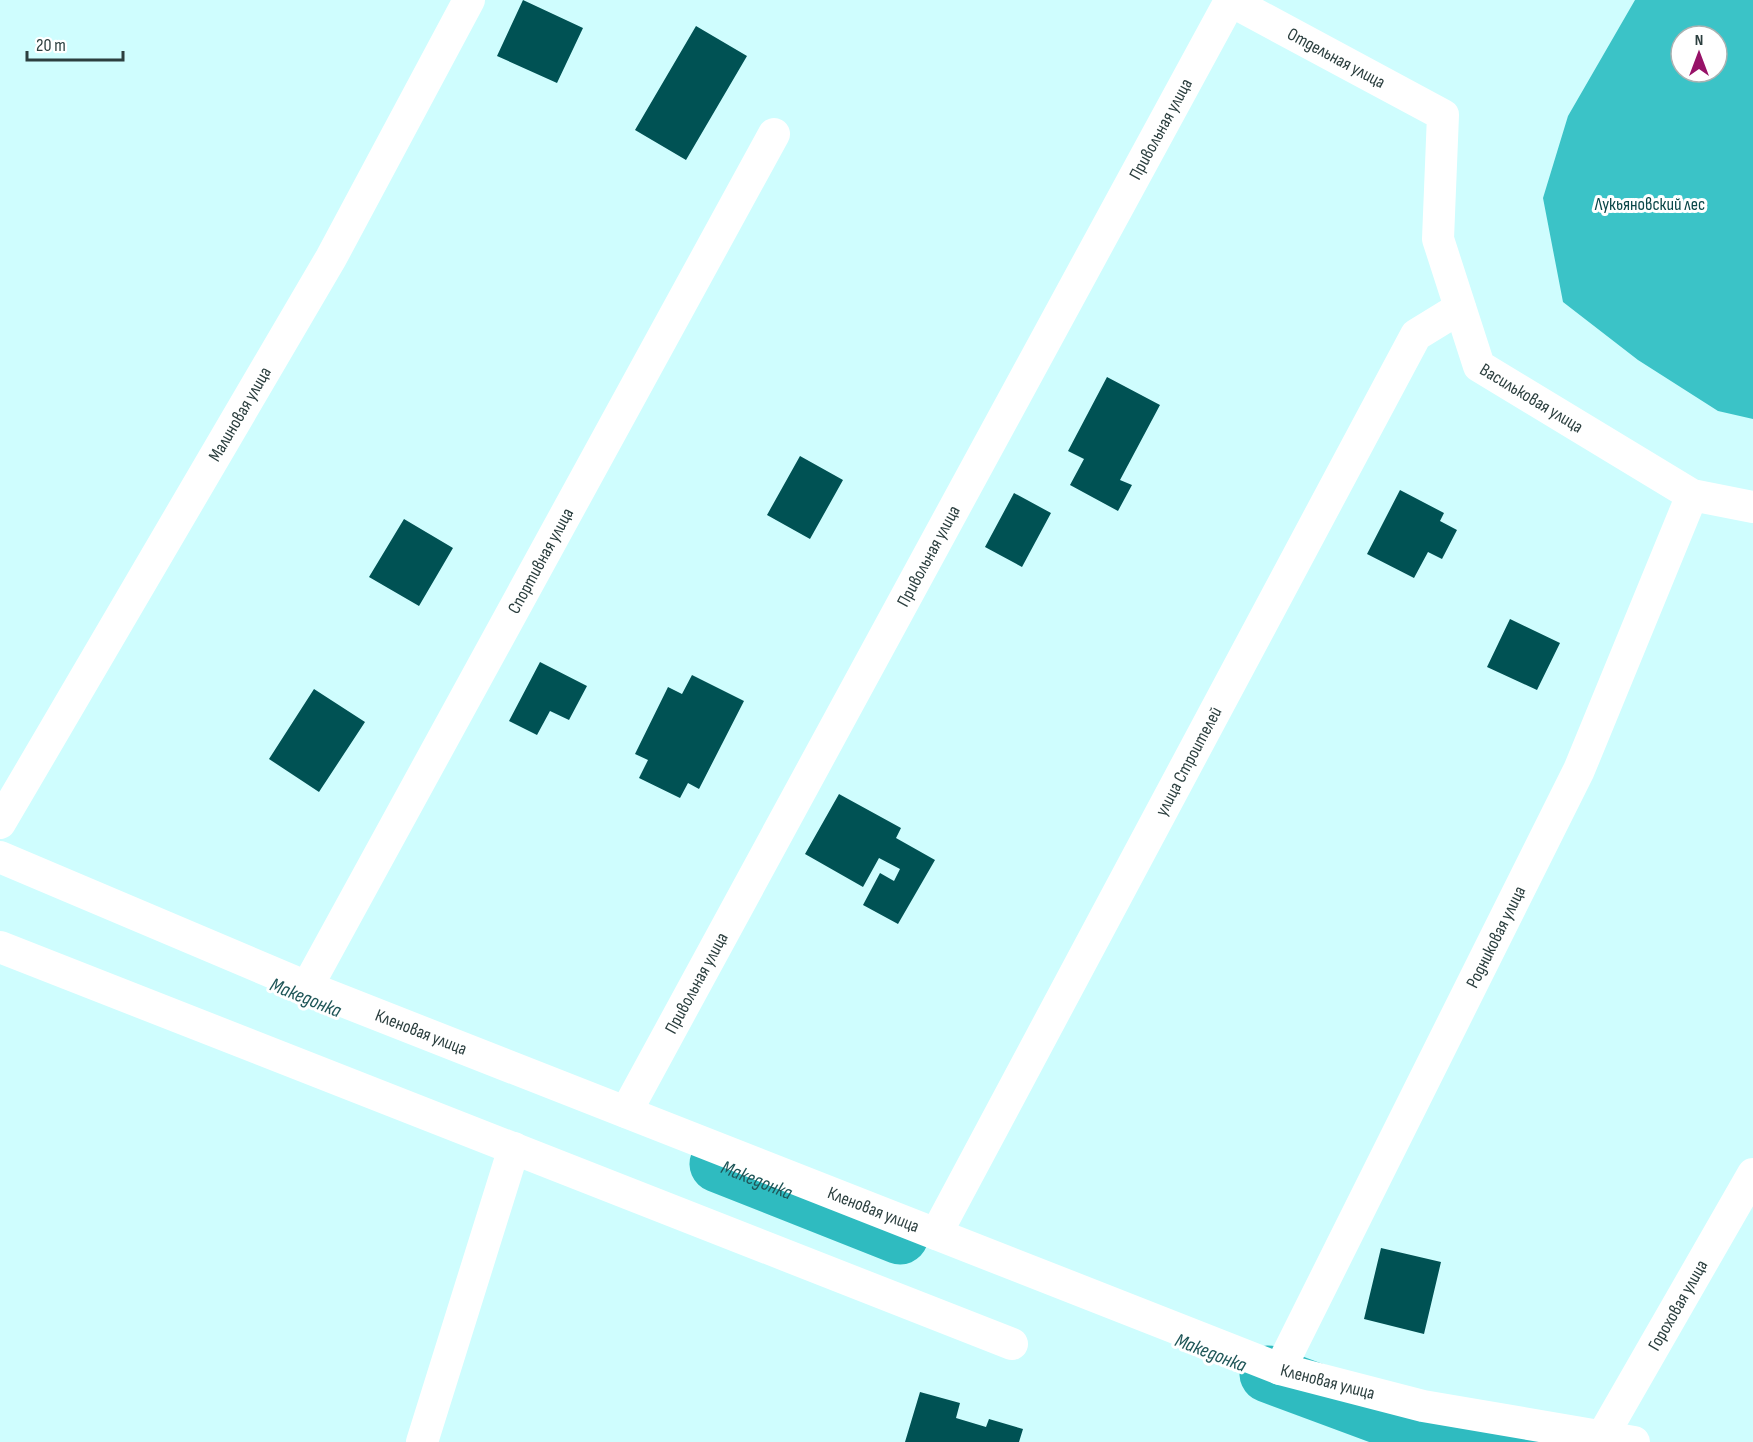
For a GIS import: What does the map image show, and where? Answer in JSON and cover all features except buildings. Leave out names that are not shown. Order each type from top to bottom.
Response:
[{"type":"street","name":"Малиновая улица","points":[[0,823],[331,258],[469,0]]},
{"type":"street","name":"Отдельная улица","points":[[1230,0],[1443,115]]},
{"type":"street","name":"Привольная улица","points":[[626,1112],[1230,0]]},
{"type":"street","name":"Васильковая улица","points":[[1443,115],[1438,239],[1479,366],[1692,495],[1753,507]]},
{"type":"street","name":"Спортивная улица","points":[[307,987],[774,134]]},
{"type":"street","name":"улица Строителей","points":[[936,1234],[1416,335],[1460,308]]},
{"type":"street","name":"Родниковая улица","points":[[1280,1369],[1579,770],[1692,495]]},
{"type":"street","name":"Кленовая улица","points":[[0,857],[307,987],[1280,1369],[1423,1406],[1634,1442]]},
{"type":"street","points":[[0,947],[1012,1344]]},
{"type":"street","points":[[422,1442],[514,1148]]},
{"type":"street","name":"Гороховая улица","points":[[1602,1437],[1753,1174]]},
{"type":"green space","name":"Лукьяновский лес","points":[[1635,0],[1753,0],[1753,419],[1718,411],[1638,360],[1563,302],[1543,198],[1568,116]]},
{"type":"waterway","name":"Македонка","points":[[718,1164],[900,1236]]},
{"type":"waterway","name":"Македонка","points":[[1268,1374],[1381,1416],[1528,1442]]}]
